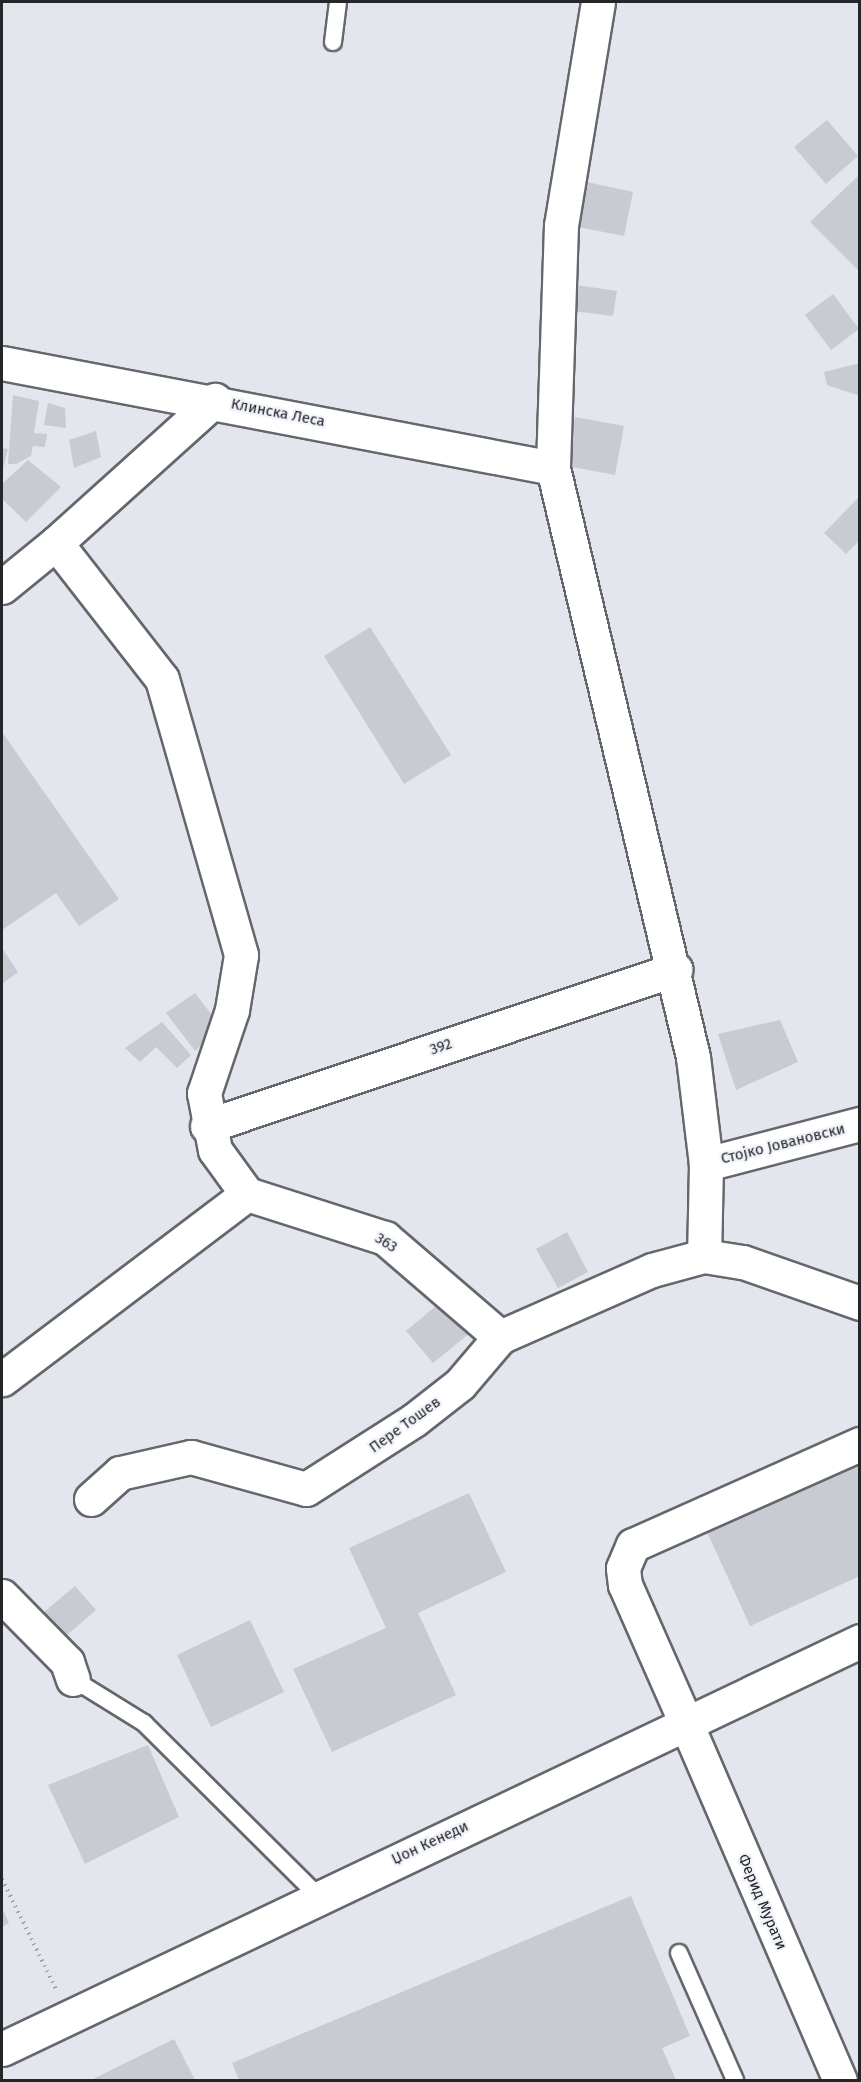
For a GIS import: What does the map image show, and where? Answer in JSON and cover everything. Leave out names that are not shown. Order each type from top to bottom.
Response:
[{"type":"street","points":[[598,2],[561,225],[553,468],[675,969],[693,1057],[706,1164],[704,1256],[743,1262],[860,1303]]},
{"type":"street","name":"Клинска Леса","points":[[2,363],[215,400],[553,468]]},
{"type":"street","points":[[2,587],[56,543],[215,400]]},
{"type":"street","points":[[2,1379],[247,1194],[215,1150],[207,1126],[204,1093],[239,980],[241,955],[162,679],[56,543]]},
{"type":"street","name":"392","points":[[207,1126],[675,969]]},
{"type":"street","name":"Стојко Јовановски","points":[[706,1164],[860,1124]]},
{"type":"street","name":"363","points":[[247,1194],[385,1238],[500,1337]]},
{"type":"street","name":"Пере Тошев","points":[[91,1499],[120,1473],[191,1457],[306,1489],[451,1391],[500,1337],[652,1270],[704,1256]]},
{"type":"street","name":"Ферид Мурати","points":[[840,2080],[625,1585],[622,1568],[633,1545],[860,1444]]},
{"type":"street","points":[[2,1596],[67,1662],[73,1679]]},
{"type":"street","name":"Џон Кенеди","points":[[2,2049],[317,1895],[860,1641]]},
{"type":"lane","points":[[333,42],[338,2]]},
{"type":"lane","points":[[73,1679],[144,1723],[317,1895]]},
{"type":"lane","points":[[679,1953],[735,2080]]},
{"type":"path","points":[[2,1879],[69,2016]]},
{"type":"building","points":[[827,120],[858,156],[826,184],[794,147]]},
{"type":"building","points":[[860,174],[860,272],[810,222]]},
{"type":"building","points":[[582,181],[633,192],[624,236],[573,226]]},
{"type":"building","points":[[576,285],[617,291],[613,316],[573,311]]},
{"type":"building","points":[[833,294],[859,329],[831,350],[805,315]]},
{"type":"building","points":[[860,363],[860,396],[827,385],[824,372]]},
{"type":"building","points":[[13,395],[39,401],[34,433],[47,434],[45,447],[33,446],[31,456],[16,464],[8,464]]},
{"type":"building","points":[[48,403],[65,408],[66,428],[44,425]]},
{"type":"building","points":[[575,417],[624,426],[615,475],[567,466]]},
{"type":"building","points":[[96,431],[101,457],[74,468],[69,440]]},
{"type":"building","points":[[2,448],[8,449],[2,473]]},
{"type":"building","points":[[28,460],[61,487],[26,522],[2,499],[2,484]]},
{"type":"building","points":[[860,496],[860,540],[846,554],[824,533]]},
{"type":"building","points":[[370,627],[451,755],[404,784],[324,656]]},
{"type":"building","points":[[2,732],[119,899],[79,926],[56,893],[2,930]]},
{"type":"building","points":[[2,948],[18,972],[2,984]]},
{"type":"building","points":[[195,993],[221,1027],[195,1051],[166,1013]]},
{"type":"building","points":[[780,1020],[798,1062],[736,1090],[718,1034]]},
{"type":"building","points":[[162,1022],[191,1055],[177,1068],[156,1047],[140,1062],[125,1048]]},
{"type":"building","points":[[567,1232],[588,1272],[558,1288],[536,1249]]},
{"type":"building","points":[[449,1295],[476,1328],[433,1363],[406,1331]]},
{"type":"building","points":[[860,1448],[860,1576],[750,1626],[702,1521]]},
{"type":"building","points":[[469,1493],[506,1572],[418,1613],[456,1695],[332,1752],[293,1669],[386,1628],[349,1548]]},
{"type":"building","points":[[75,1586],[96,1610],[59,1642],[38,1617]]},
{"type":"building","points":[[250,1620],[284,1692],[211,1727],[177,1655]]},
{"type":"building","points":[[148,1745],[179,1817],[85,1864],[48,1785]]},
{"type":"building","points":[[631,1896],[690,2036],[662,2048],[676,2080],[239,2080],[232,2063]]},
{"type":"building","points":[[2,1908],[9,1923],[2,1927]]},
{"type":"building","points":[[174,2039],[195,2080],[91,2080]]}]
